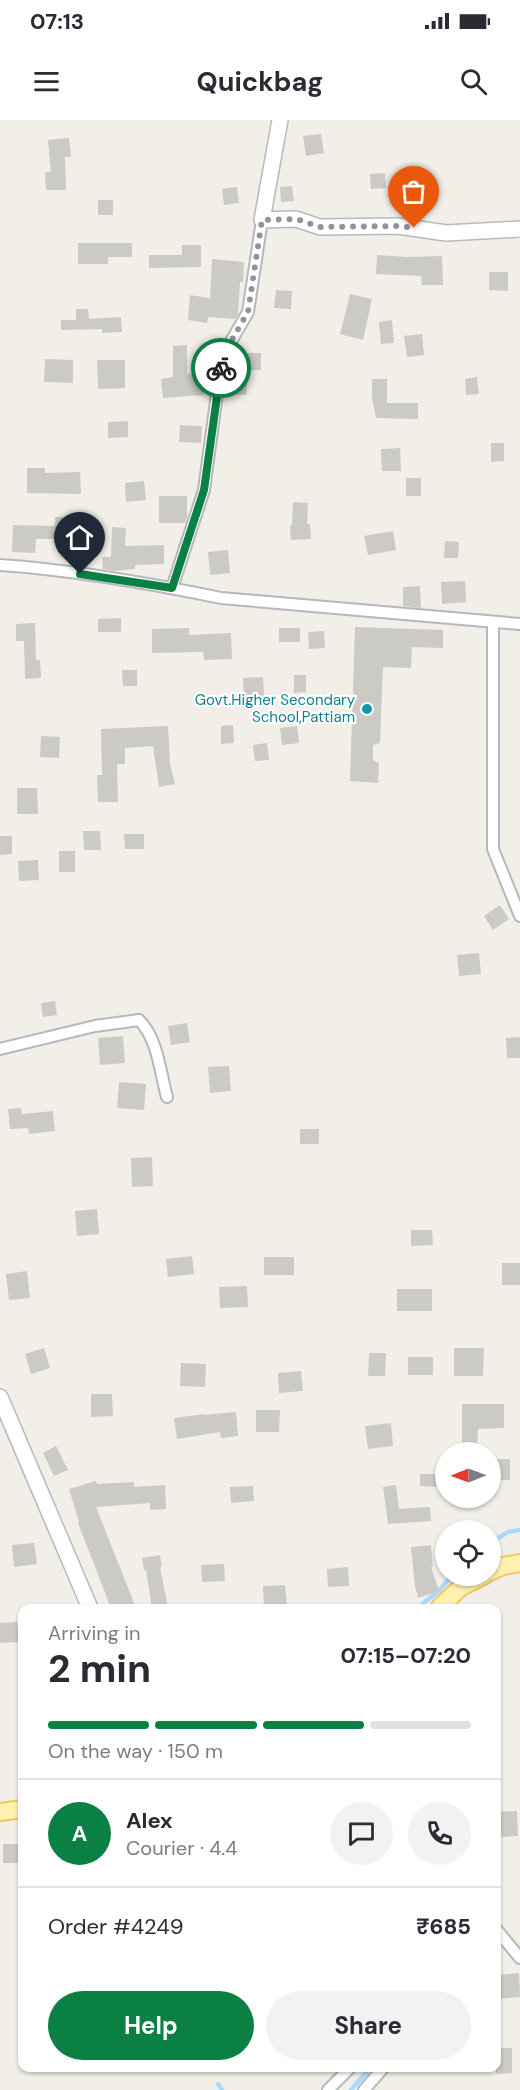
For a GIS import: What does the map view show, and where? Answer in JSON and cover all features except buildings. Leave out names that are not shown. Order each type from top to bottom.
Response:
[{"type":"main road","points":[[501,1567],[520,1563]]},
{"type":"main road","points":[[443,1604],[463,1586]]},
{"type":"main road","points":[[0,1812],[18,1810]]},
{"type":"street","points":[[172,588],[204,490],[222,357],[248,312],[280,120]]},
{"type":"street","points":[[262,220],[296,219],[320,227],[398,226],[446,233],[520,229]]},
{"type":"street","points":[[0,565],[34,567],[172,588],[221,598],[520,624]]},
{"type":"street","points":[[493,622],[493,849],[520,916]]},
{"type":"street","points":[[0,1049],[95,1026],[139,1020],[146,1027],[152,1041],[166,1097]]},
{"type":"street","points":[[0,1397],[88,1604]]},
{"type":"street","points":[[501,1935],[520,1958]]},
{"type":"street","points":[[328,2090],[346,2072]]},
{"type":"street","points":[[364,2090],[380,2072]]},
{"type":"waterway","points":[[501,1536],[508,1532],[520,1530]]},
{"type":"waterway","points":[[422,1604],[443,1586]]},
{"type":"waterway","points":[[351,2090],[367,2072]]},
{"type":"waterway","points":[[218,2084],[222,2090]]},
{"type":"way so far","points":[[221,368],[222,357],[248,312],[262,220],[296,219],[320,227],[398,226],[414,228]]},
{"type":"place","name":"Govt.Higher Secondary School,Pattiam","points":[[367,709]]},
{"type":"route","points":[[80,574],[172,588],[204,490],[221,368]]}]
